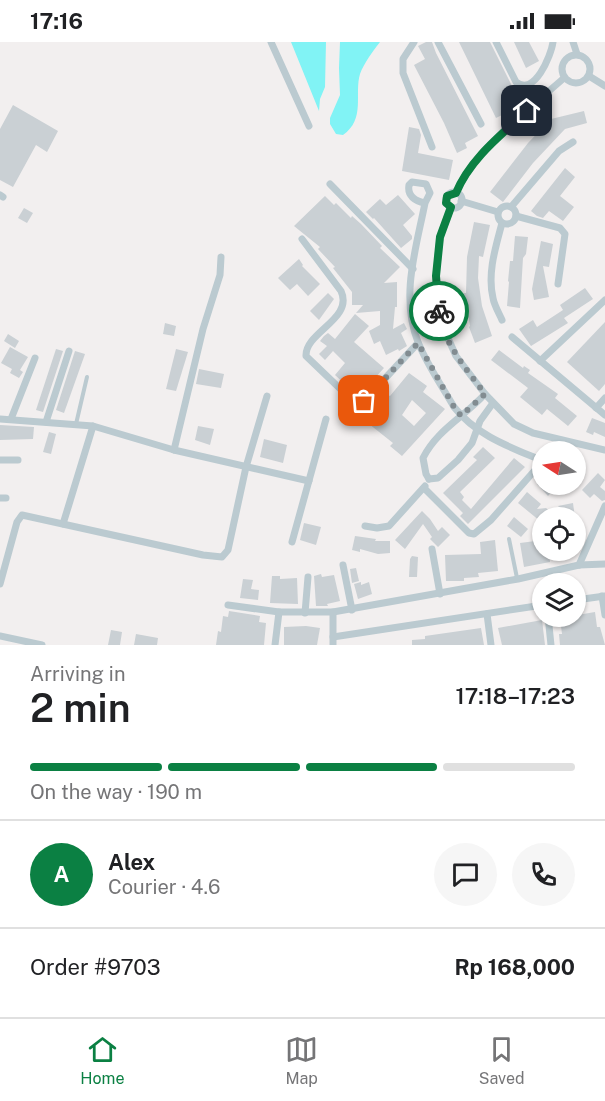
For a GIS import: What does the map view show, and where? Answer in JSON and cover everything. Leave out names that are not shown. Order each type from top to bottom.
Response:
[{"type":"street","points":[[271,42],[309,126]]},
{"type":"street","points":[[414,42],[403,58],[403,73],[432,147]]},
{"type":"street","points":[[438,42],[481,124]]},
{"type":"street","points":[[496,42],[516,82],[522,87],[528,87],[535,81],[551,52],[553,42]]},
{"type":"street","points":[[573,42],[577,54],[588,61],[591,68],[589,76],[582,83],[572,84],[564,78],[561,71],[562,63],[567,57],[577,54]]},
{"type":"street","points":[[589,76],[605,86]]},
{"type":"street","points":[[461,201],[457,207],[451,207],[446,203],[447,196],[456,193],[462,178],[478,158],[564,78]]},
{"type":"street","points":[[516,216],[511,223],[502,223],[498,219],[498,212],[502,207],[512,207],[559,151],[573,142]]},
{"type":"street","points":[[330,184],[412,269]]},
{"type":"street","points":[[456,193],[461,201]]},
{"type":"street","points":[[461,201],[498,212]]},
{"type":"street","points":[[425,203],[408,295],[411,320],[418,343],[461,416],[476,430],[488,437],[532,456]]},
{"type":"street","points":[[451,207],[440,237],[436,276],[439,318],[456,356],[485,394],[514,424],[533,433],[605,450]]},
{"type":"street","points":[[512,207],[516,216]]},
{"type":"street","points":[[516,216],[560,228],[565,234],[558,284]]},
{"type":"street","points":[[502,223],[494,253],[492,276],[493,298],[502,320]]},
{"type":"street","points":[[302,239],[345,298],[343,308],[308,347],[305,351],[306,356],[355,403],[364,401],[418,343]]},
{"type":"street","points":[[174,450],[203,329],[220,275],[221,257]]},
{"type":"street","points":[[540,361],[605,300]]},
{"type":"street","points":[[512,337],[605,416]]},
{"type":"street","points":[[46,422],[69,351]]},
{"type":"street","points":[[11,419],[35,358]]},
{"type":"street","points":[[429,479],[423,463],[425,454],[452,422],[485,394]]},
{"type":"street","points":[[0,584],[19,518],[26,515],[202,555],[222,557],[228,550],[246,467],[267,396]]},
{"type":"street","points":[[596,408],[605,398]]},
{"type":"street","points":[[429,479],[438,478],[458,460],[472,442],[476,430],[493,403]]},
{"type":"street","points":[[0,418],[93,426],[174,450],[309,481]]},
{"type":"street","points":[[292,542],[326,418]]},
{"type":"street","points":[[63,524],[93,426]]},
{"type":"street","points":[[0,460],[18,460]]},
{"type":"street","points":[[424,488],[469,532],[474,534],[491,519],[532,473]]},
{"type":"street","points":[[365,525],[377,528],[389,526],[424,488],[429,479]]},
{"type":"street","points":[[579,565],[605,507]]},
{"type":"street","points":[[432,549],[440,594]]},
{"type":"street","points":[[228,605],[279,612],[333,612],[440,594],[579,565],[605,564]]},
{"type":"street","points":[[343,565],[351,610]]},
{"type":"street","points":[[305,613],[308,577]]},
{"type":"street","points":[[586,599],[604,596],[605,615]]},
{"type":"street","points":[[333,637],[532,607]]},
{"type":"street","points":[[275,645],[279,612]]},
{"type":"street","points":[[333,612],[333,645]]},
{"type":"street","points":[[487,614],[491,645]]},
{"type":"street","points":[[549,627],[551,645]]},
{"type":"street","points":[[0,636],[42,645]]},
{"type":"lane","points":[[76,425],[87,377]]},
{"type":"lane","points":[[509,539],[518,579]]},
{"type":"water","points":[[291,42],[326,42],[325,87],[320,99],[319,111]]},
{"type":"water","points":[[340,42],[380,42],[366,61],[360,74],[355,122],[343,135],[336,134],[330,124],[330,118],[340,95]]},
{"type":"building","points":[[432,42],[478,136],[465,143],[467,148],[457,153],[414,65],[425,59],[418,46]]},
{"type":"building","points":[[459,42],[490,42],[520,102],[506,109],[508,112],[496,118]]},
{"type":"building","points":[[514,42],[529,42],[539,61],[526,68]]},
{"type":"building","points":[[13,105],[58,131],[47,152],[36,145],[13,187],[0,180],[0,129]]},
{"type":"building","points":[[584,111],[587,123],[565,129],[533,163],[503,202],[490,192],[528,143],[551,119]]},
{"type":"building","points":[[409,127],[419,129],[421,135],[418,153],[453,160],[449,180],[402,171]]},
{"type":"building","points":[[565,168],[575,177],[560,196],[574,207],[563,221],[549,211],[543,218],[537,216],[531,211]]},
{"type":"building","points":[[398,195],[415,214],[403,225],[412,239],[401,248],[366,212],[380,199],[386,205]]},
{"type":"building","points":[[325,196],[361,224],[382,246],[380,248],[400,267],[384,283],[397,282],[397,307],[395,307],[393,329],[404,323],[407,329],[401,333],[407,346],[399,351],[398,349],[386,355],[380,341],[374,344],[369,331],[380,325],[380,311],[356,313],[363,305],[352,305],[352,292],[333,268],[335,267],[318,249],[320,247],[294,226]]},
{"type":"building","points":[[24,208],[33,213],[27,223],[18,218]]},
{"type":"building","points":[[474,222],[490,225],[483,257],[479,256],[478,278],[482,306],[492,336],[475,343],[469,327],[464,293],[466,293],[467,257]]},
{"type":"building","points":[[515,236],[528,237],[526,254],[523,258],[520,308],[507,306],[510,261],[513,261]]},
{"type":"building","points":[[541,241],[553,244],[549,267],[543,266],[549,297],[534,300],[532,289]]},
{"type":"building","points":[[299,259],[302,266],[320,284],[308,296],[297,284],[290,290],[278,278]]},
{"type":"building","points":[[585,288],[593,299],[564,318],[568,323],[531,346],[519,329],[533,320],[537,327],[563,310],[560,305]]},
{"type":"building","points":[[328,293],[334,299],[319,320],[310,311]]},
{"type":"building","points":[[355,314],[369,326],[354,342],[384,368],[360,394],[350,383],[347,386],[335,375],[345,363],[333,351],[325,360],[319,354],[327,346],[320,341],[324,336],[328,333],[335,339]]},
{"type":"building","points":[[605,322],[605,384],[599,391],[567,362]]},
{"type":"building","points":[[165,323],[176,326],[174,336],[163,334]]},
{"type":"building","points":[[8,334],[19,341],[15,348],[4,341]]},
{"type":"building","points":[[10,347],[28,357],[20,370],[23,372],[19,378],[10,373],[12,369],[1,363]]},
{"type":"building","points":[[56,349],[63,351],[43,412],[36,410]]},
{"type":"building","points":[[176,349],[188,352],[176,391],[166,389]]},
{"type":"building","points":[[499,350],[523,368],[524,366],[530,370],[528,373],[558,394],[555,398],[577,416],[568,426],[547,409],[542,415],[520,397],[528,388],[491,360]]},
{"type":"building","points":[[75,351],[85,354],[64,413],[56,410]]},
{"type":"building","points":[[199,369],[224,374],[221,388],[196,384]]},
{"type":"building","points":[[409,373],[427,386],[423,392],[445,409],[402,456],[390,446],[393,443],[364,420],[378,402],[381,405],[388,395],[390,396]],"holes":[[[412,400],[426,413],[414,426],[402,415]]]},
{"type":"building","points":[[592,418],[605,423],[605,437],[594,432],[593,435],[586,432]]},
{"type":"building","points":[[0,425],[34,427],[33,439],[0,440]]},
{"type":"building","points":[[198,426],[214,429],[210,445],[195,440]]},
{"type":"building","points":[[49,432],[56,434],[51,454],[43,452]]},
{"type":"building","points":[[264,439],[287,445],[283,463],[260,457]]},
{"type":"building","points":[[483,447],[495,458],[460,492],[464,497],[462,500],[471,509],[514,458],[525,467],[468,524],[460,516],[463,513],[443,493],[477,460],[473,457]]},
{"type":"building","points":[[598,473],[605,480],[600,487],[605,491],[605,500],[602,501],[594,494],[590,498],[586,494],[586,486]]},
{"type":"building","points":[[527,492],[541,504],[539,507],[532,507],[532,514],[518,503]]},
{"type":"building","points":[[573,503],[574,507],[559,507]]},
{"type":"building","points":[[422,511],[438,531],[442,527],[450,535],[438,547],[430,539],[432,537],[423,524],[405,549],[395,540]]},
{"type":"building","points":[[514,517],[528,529],[521,537],[507,526]]},
{"type":"building","points":[[304,523],[321,527],[316,545],[300,540]]},
{"type":"building","points":[[355,536],[376,539],[375,541],[390,541],[390,553],[378,554],[360,549],[360,552],[352,550]]},
{"type":"building","points":[[495,540],[498,571],[478,573],[479,577],[464,578],[464,581],[446,581],[445,555],[481,554],[480,542]]},
{"type":"building","points":[[532,541],[532,561],[550,562],[524,567],[520,543]]},
{"type":"building","points":[[412,556],[418,557],[417,577],[409,577]]},
{"type":"building","points":[[356,568],[359,581],[352,583],[350,569]]},
{"type":"building","points":[[321,574],[322,577],[334,575],[340,601],[327,604],[328,606],[316,606],[314,576]]},
{"type":"building","points":[[272,576],[280,576],[280,579],[297,578],[298,604],[270,603]]},
{"type":"building","points":[[243,579],[253,580],[251,589],[259,590],[258,600],[240,598]]},
{"type":"building","points":[[361,582],[361,585],[369,582],[372,594],[358,599],[354,584]]},
{"type":"building","points":[[229,611],[260,616],[259,622],[266,623],[264,645],[216,645],[218,631],[221,632],[223,616],[228,617]]},
{"type":"building","points":[[595,612],[597,627],[600,627],[605,645],[560,645],[561,627],[586,627],[586,614]]},
{"type":"building","points":[[532,622],[532,627],[543,627],[545,645],[502,645],[498,628]]},
{"type":"building","points":[[284,627],[320,628],[317,645],[284,645]]},
{"type":"building","points":[[481,628],[484,645],[412,645],[412,640],[425,639],[425,636]]},
{"type":"building","points":[[111,630],[122,632],[120,645],[108,645]]},
{"type":"building","points":[[136,634],[158,638],[157,645],[134,645]]},
{"type":"way so far","points":[[364,401],[418,343],[461,416],[475,406],[485,394],[456,356],[439,318],[439,311]]},
{"type":"route","points":[[439,311],[436,276],[440,237],[451,207],[446,203],[447,196],[456,193],[462,178],[478,158],[527,111]]}]
